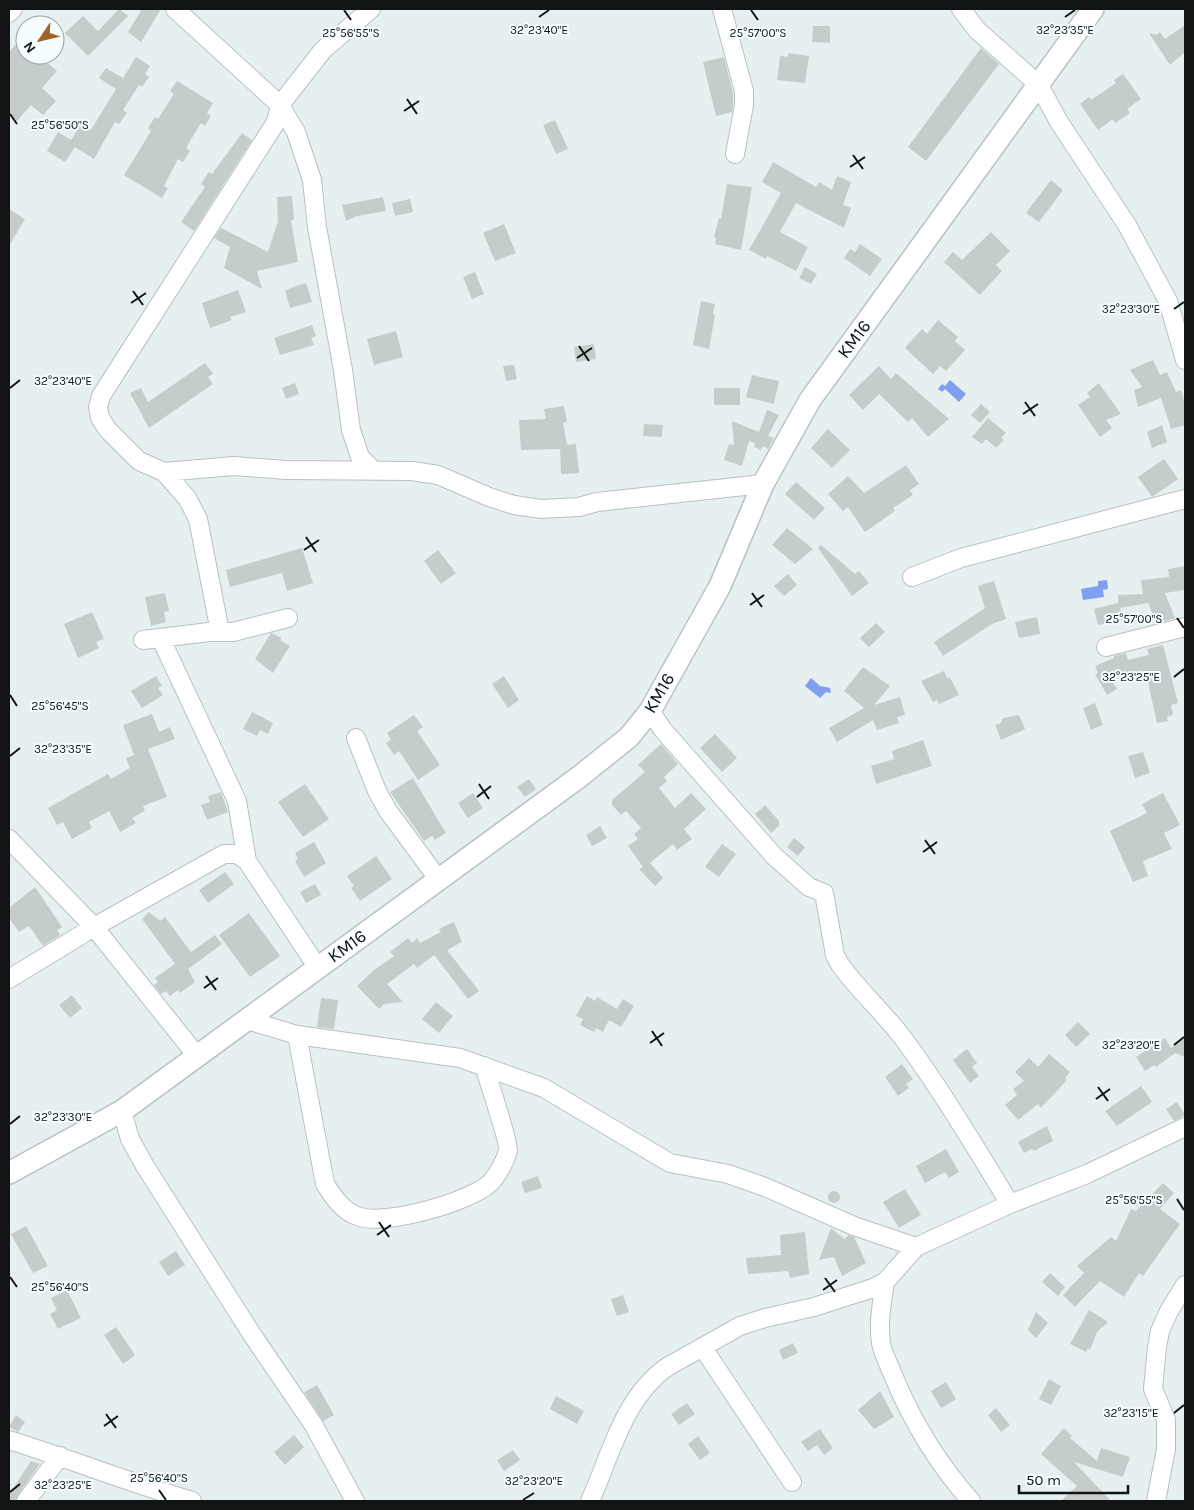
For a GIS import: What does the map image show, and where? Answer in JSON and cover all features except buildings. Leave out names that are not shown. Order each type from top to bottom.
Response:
[{"type":"street","points":[[9,13],[13,9]]},
{"type":"street","points":[[175,9],[280,105],[296,132],[312,180],[317,227],[344,370],[351,430],[360,457],[372,470]]},
{"type":"street","points":[[220,632],[198,519],[187,498],[164,472],[139,461],[108,430],[100,418],[98,407],[101,396],[276,122],[280,105],[323,50],[371,9]]},
{"type":"street","points":[[722,9],[744,91],[744,105],[735,154]]},
{"type":"street","points":[[961,9],[977,30],[1039,85],[1060,122],[1127,225],[1168,301],[1183,341],[1185,360]]},
{"type":"street","name":"KM16","points":[[9,1173],[122,1111],[439,880],[629,737],[650,711],[720,586],[763,484],[810,400],[1094,9]]},
{"type":"street","points":[[164,472],[234,466],[286,470],[412,471],[438,475],[489,497],[514,505],[541,509],[579,507],[597,502],[763,484]]},
{"type":"street","points":[[912,577],[961,558],[1185,499]]},
{"type":"street","points":[[143,640],[248,630],[288,618]]},
{"type":"street","points":[[1106,647],[1185,627]]},
{"type":"street","points":[[161,638],[236,801],[247,861]]},
{"type":"street","points":[[650,711],[663,730],[774,856],[809,887],[824,893],[835,955],[839,963],[904,1039],[955,1113],[1010,1204]]},
{"type":"street","points":[[356,738],[384,804],[439,880]]},
{"type":"street","points":[[9,839],[94,927],[197,1056]]},
{"type":"street","points":[[9,979],[94,927],[224,854],[238,854],[247,861],[318,968]]},
{"type":"street","points":[[248,1020],[297,1034],[460,1058],[484,1066],[544,1088],[670,1162],[728,1174],[746,1180],[886,1239],[916,1247]]},
{"type":"street","points":[[297,1034],[325,1184],[338,1204],[360,1217],[395,1218],[468,1198],[490,1183],[509,1149],[484,1066]]},
{"type":"street","points":[[122,1111],[130,1138],[170,1210],[314,1424],[355,1501]]},
{"type":"street","points":[[971,1501],[934,1454],[901,1395],[886,1359],[881,1344],[879,1325],[885,1282],[916,1247],[1010,1204],[1087,1174],[1185,1127]]},
{"type":"street","points":[[886,1239],[899,1264]]},
{"type":"street","points":[[590,1501],[623,1422],[644,1389],[667,1367],[740,1326],[765,1318],[814,1307],[885,1282]]},
{"type":"street","points":[[1156,1501],[1166,1449],[1166,1420],[1153,1389],[1157,1347],[1160,1331],[1169,1311],[1185,1285]]},
{"type":"street","points":[[703,1348],[792,1482]]},
{"type":"street","points":[[9,1440],[60,1456],[138,1486],[192,1501]]},
{"type":"street","points":[[26,1501],[60,1456]]},
{"type":"water","points":[[950,380],[966,394],[959,402],[945,389],[942,392],[938,389],[942,384],[945,386]]},
{"type":"water","points":[[1107,580],[1108,589],[1103,590],[1104,597],[1083,600],[1081,589],[1098,586],[1098,581]]},
{"type":"water","points":[[811,678],[820,686],[830,688],[831,693],[826,692],[820,698],[805,686]]}]
